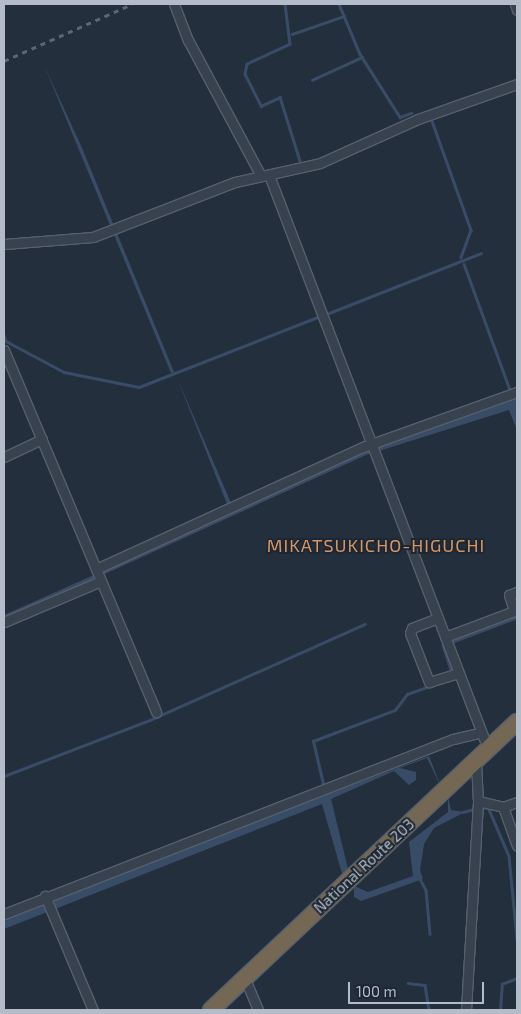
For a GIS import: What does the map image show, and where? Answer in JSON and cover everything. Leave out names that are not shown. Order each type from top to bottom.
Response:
[{"type":"highway","name":"National Route 203","points":[[212,1010],[517,722]]},
{"type":"street","points":[[174,4],[188,40],[265,175],[374,443],[445,637],[453,674],[488,749]]},
{"type":"street","points":[[515,4],[517,10]]},
{"type":"street","points":[[4,244],[76,240],[113,230],[205,192],[320,162],[418,119],[517,84]]},
{"type":"street","points":[[4,350],[156,712]]},
{"type":"street","points":[[96,569],[374,443],[517,392]]},
{"type":"street","points":[[4,457],[42,439]]},
{"type":"street","points":[[4,622],[101,581]]},
{"type":"street","points":[[445,637],[514,611],[509,595],[517,592]]},
{"type":"street","points":[[438,618],[412,628],[410,633],[430,682],[453,674]]},
{"type":"street","points":[[4,914],[45,896],[480,733]]},
{"type":"street","points":[[466,1010],[478,801],[476,762]]},
{"type":"street","points":[[478,801],[503,807],[517,802]]},
{"type":"street","points":[[503,807],[517,846]]},
{"type":"street","points":[[45,896],[93,1010]]},
{"type":"street","points":[[245,979],[258,1010]]},
{"type":"water","points":[[44,65],[82,148],[174,372],[171,373]]},
{"type":"water","points":[[177,378],[235,512],[365,451],[517,397],[517,430],[509,410],[366,455],[4,620],[4,615],[231,514]]},
{"type":"water","points":[[429,756],[441,787],[427,758],[400,768],[416,772],[416,780],[409,785],[394,771],[331,799],[349,873],[343,877],[322,804],[4,929],[4,920],[41,903]]},
{"type":"water","points":[[448,797],[451,810],[465,812],[434,828],[424,844],[420,870],[423,879],[361,901],[354,897],[354,886],[368,892],[413,876],[409,842],[448,812]]},
{"type":"waterway","points":[[285,4],[290,44],[247,64],[245,74],[261,106],[280,97],[300,161]]},
{"type":"waterway","points":[[339,4],[360,54],[400,117],[411,113]]},
{"type":"waterway","points":[[292,34],[344,16]]},
{"type":"waterway","points":[[312,80],[362,57]]},
{"type":"waterway","points":[[432,121],[471,230],[461,257]]},
{"type":"waterway","points":[[329,313],[481,253]]},
{"type":"waterway","points":[[464,264],[510,390]]},
{"type":"waterway","points":[[4,335],[6,341],[64,372],[139,387],[320,316]]},
{"type":"waterway","points":[[451,642],[517,617]]},
{"type":"waterway","points":[[4,776],[150,720],[365,624]]},
{"type":"waterway","points":[[443,645],[452,673]]},
{"type":"waterway","points":[[323,784],[313,741],[395,710],[407,694],[453,678]]},
{"type":"waterway","points":[[481,808],[488,807],[509,856],[517,939]]},
{"type":"waterway","points":[[463,812],[474,809]]},
{"type":"waterway","points":[[419,877],[426,890],[430,934]]},
{"type":"waterway","points":[[500,1010],[502,984],[517,978]]},
{"type":"waterway","points":[[408,983],[425,985],[429,1010]]},
{"type":"railway","points":[[4,61],[132,4]]},
{"type":"district","name":"MIKATSUKICHO-HIGUCHI","points":[[376,545]]}]
